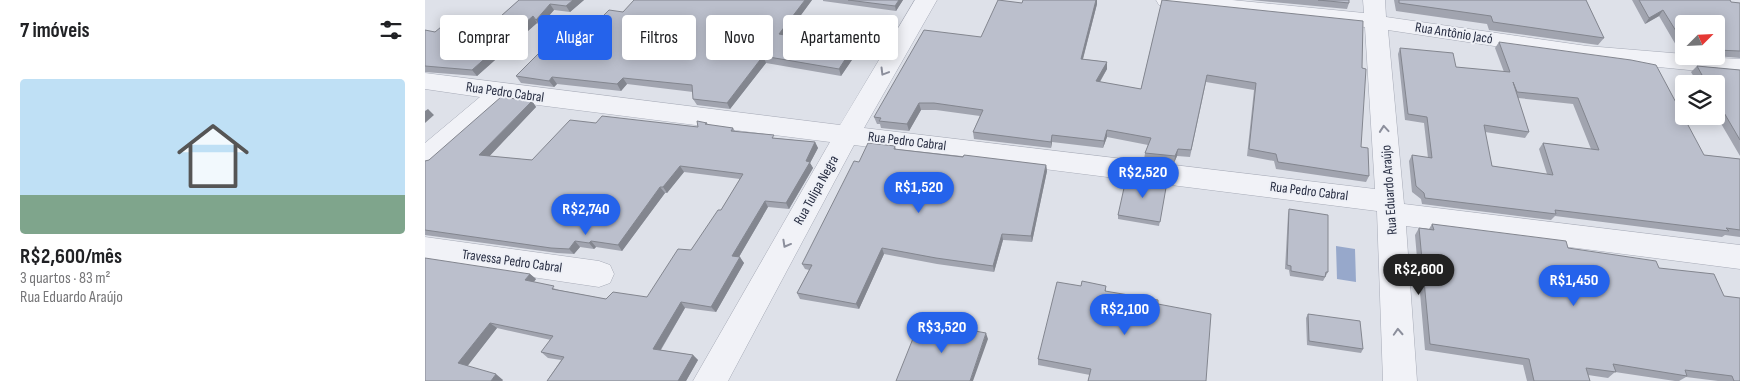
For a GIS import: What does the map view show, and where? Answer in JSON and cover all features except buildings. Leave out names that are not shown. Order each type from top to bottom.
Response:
[{"type":"street","name":"Rua Tulipa Negra","points":[[710,381],[847,134],[926,0]]},
{"type":"street","name":"Rua Antônio Jacó","points":[[1167,0],[1374,10],[1587,52],[1740,68]]},
{"type":"street","name":"Rua Eduardo Araújo","points":[[1374,10],[1391,207],[1400,381]]},
{"type":"street","name":"Rua Pedro Cabral","points":[[425,80],[501,92],[847,134],[1391,207],[1740,257]]},
{"type":"street","points":[[425,158],[501,92]]},
{"type":"street","name":"Travessa Pedro Cabral","points":[[425,249],[599,274]]},
{"type":"water","points":[[1336,246],[1355,249],[1356,282],[1337,279]]}]
